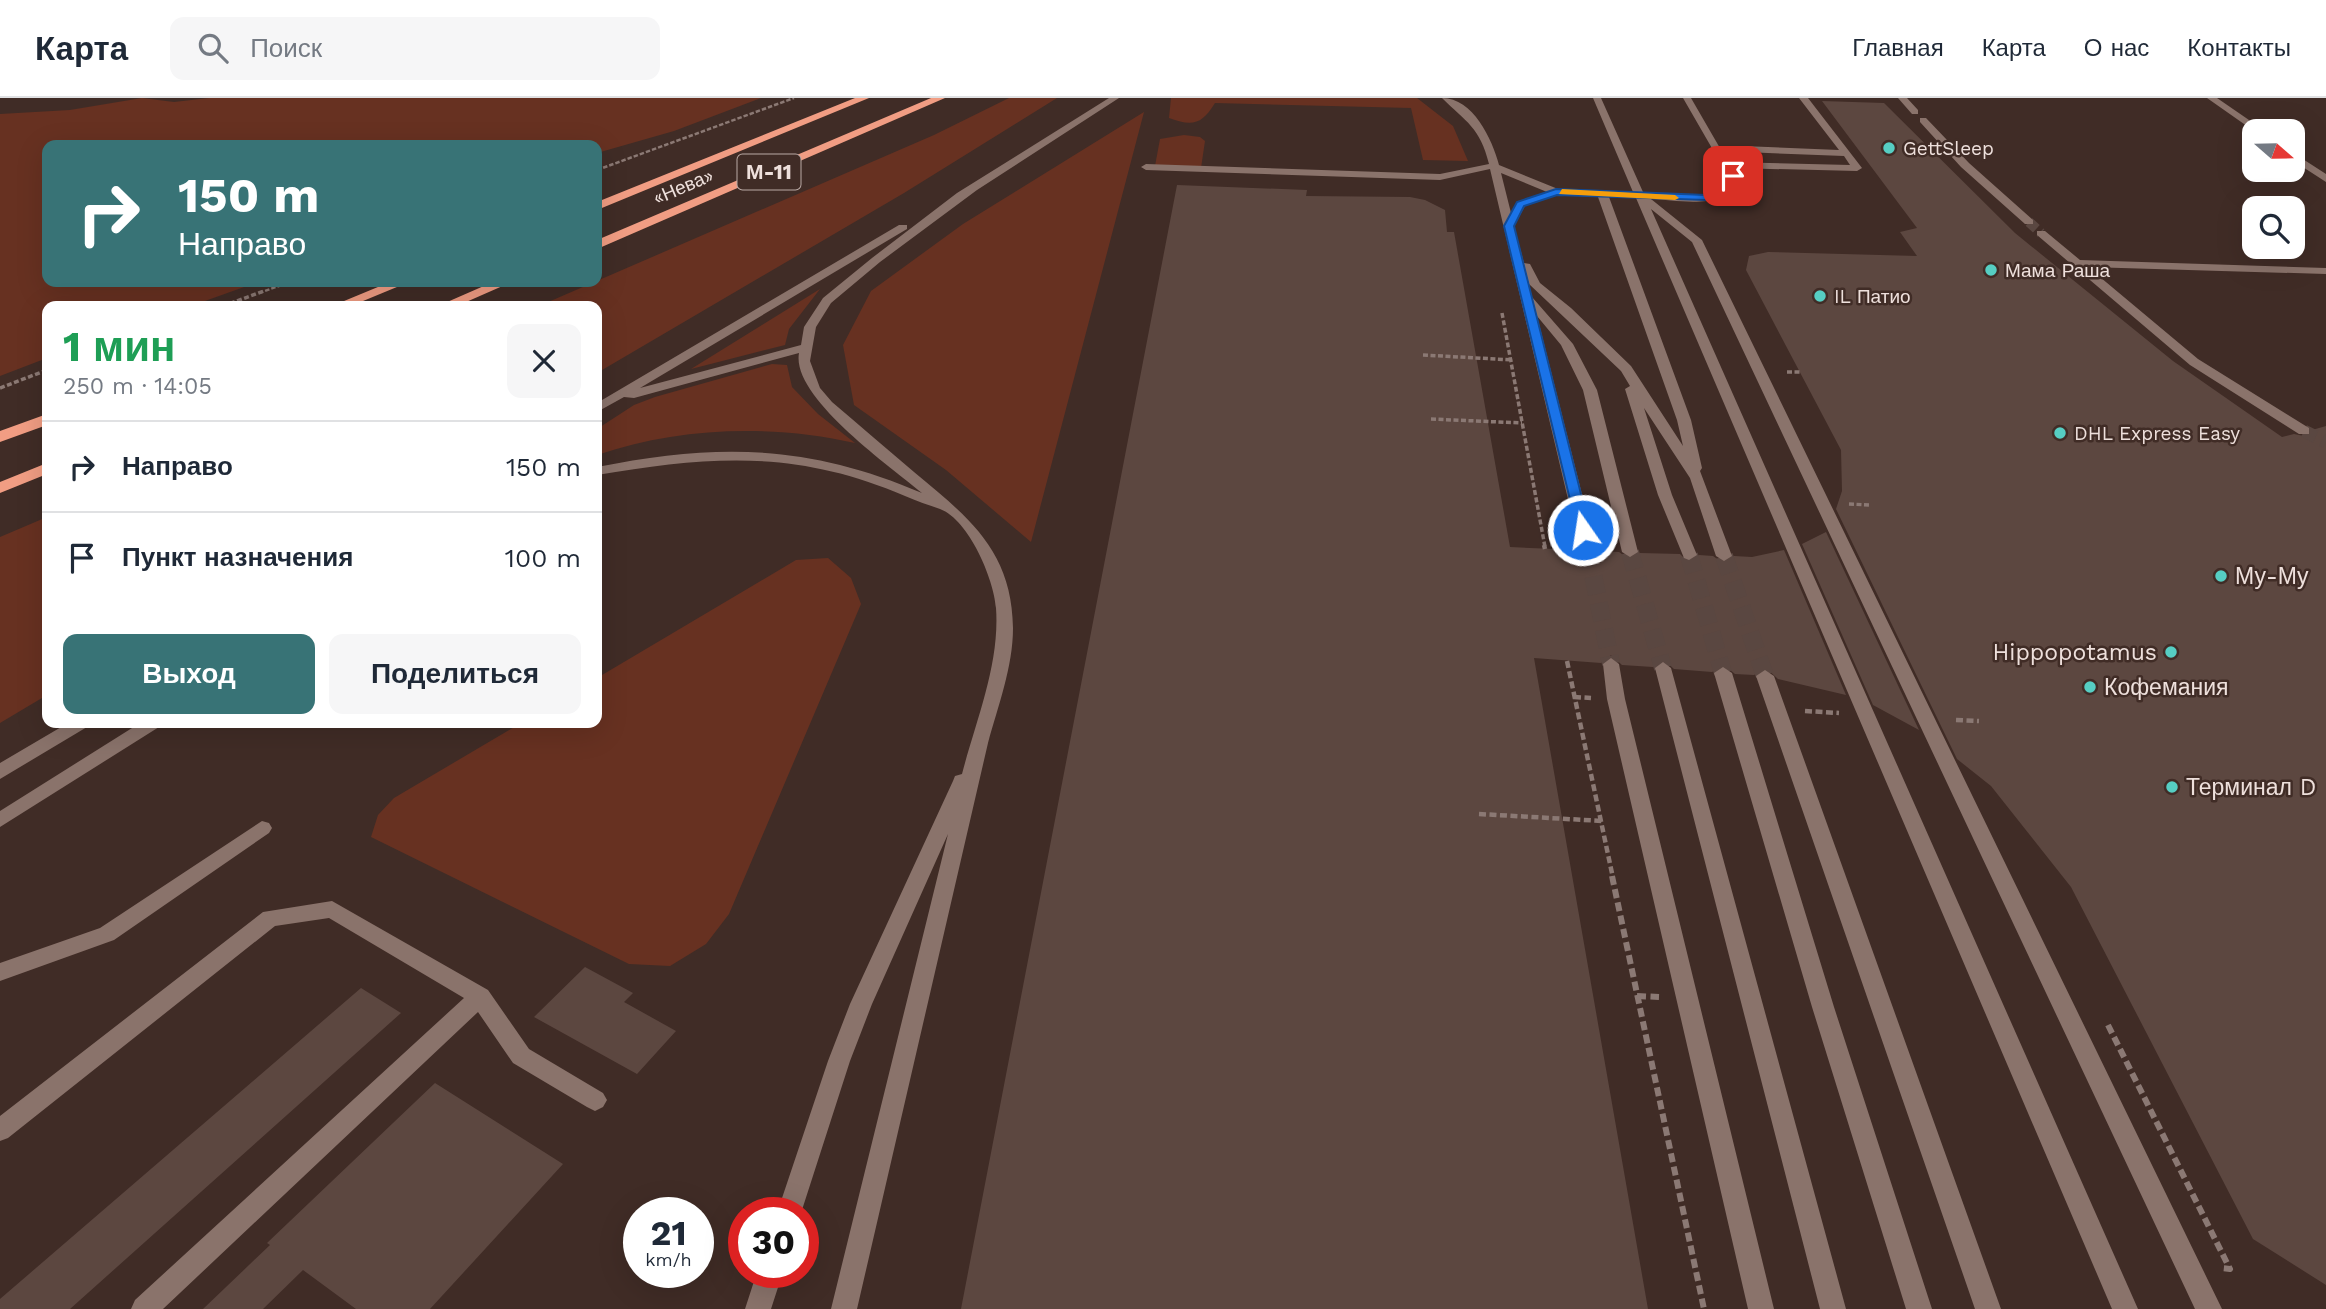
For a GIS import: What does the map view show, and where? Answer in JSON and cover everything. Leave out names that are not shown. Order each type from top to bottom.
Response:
[{"type":"highway","name":"«Нева»","points":[[602,204],[864,98]]},
{"type":"highway","name":"«Нева»","points":[[602,242],[940,98]]},
{"type":"highway","points":[[352,301],[389,287]]},
{"type":"highway","points":[[458,301],[492,287]]},
{"type":"highway","points":[[0,437],[42,421]]},
{"type":"highway","points":[[0,488],[42,470]]},
{"type":"street","points":[[1446,98],[1470,116],[1489,145],[1588,550]]},
{"type":"street","points":[[1597,98],[2124,1309]]},
{"type":"street","points":[[1146,167],[1440,177],[1492,166],[1556,192],[1687,198],[1721,195],[1733,183],[1726,165],[1687,98]]},
{"type":"street","points":[[1726,165],[1857,168],[1803,98]]},
{"type":"street","points":[[1902,98],[1965,165],[2029,222]]},
{"type":"street","points":[[2211,98],[2242,119]]},
{"type":"street","points":[[602,405],[796,288],[972,189],[1118,101]]},
{"type":"street","points":[[1743,149],[1847,153]]},
{"type":"street","points":[[2305,164],[2326,179]]},
{"type":"street","points":[[844,1309],[979,743],[1000,669],[1006,631],[1004,598],[997,569],[983,545],[951,510],[827,405],[807,374],[805,348],[816,316],[835,294],[972,189]]},
{"type":"street","points":[[1556,192],[1521,204],[1511,232],[1535,285],[1567,311],[1626,369],[1697,478]]},
{"type":"street","points":[[1603,195],[1684,420],[1697,478],[1724,556]]},
{"type":"street","points":[[1641,196],[1697,240],[2209,1309]]},
{"type":"street","points":[[2041,233],[2194,362],[2304,431]]},
{"type":"street","points":[[2075,263],[2326,271]]},
{"type":"street","points":[[1526,295],[1567,344],[1590,390],[1630,552]]},
{"type":"street","points":[[609,400],[805,348]]},
{"type":"street","points":[[1626,369],[1665,495],[1689,555]]},
{"type":"street","points":[[602,470],[660,458],[718,454],[773,456],[853,471],[951,510]]},
{"type":"street","points":[[1611,664],[1619,713],[1761,1309]]},
{"type":"street","points":[[1663,668],[1833,1309]]},
{"type":"street","points":[[1723,673],[1823,1007],[1919,1309]]},
{"type":"street","points":[[1765,676],[1988,1309]]},
{"type":"street","points":[[0,772],[73,728]]},
{"type":"street","points":[[0,820],[145,728]]},
{"type":"street","points":[[794,1197],[839,1061],[861,1004],[979,743]]},
{"type":"street","points":[[0,972],[107,934],[262,828]]},
{"type":"street","points":[[0,1130],[270,918],[332,909],[480,997],[521,1056],[595,1100]]},
{"type":"street","points":[[144,1309],[480,997]]},
{"type":"street","points":[[758,1309],[765,1288]]},
{"type":"path","points":[[602,168],[794,98]]},
{"type":"path","points":[[237,301],[276,287]]},
{"type":"path","points":[[1501,308],[1545,549]]},
{"type":"path","points":[[1423,355],[1512,360]]},
{"type":"path","points":[[0,388],[42,372]]},
{"type":"path","points":[[1431,419],[1522,423]]},
{"type":"path","points":[[1567,661],[1603,821],[1704,1309]]},
{"type":"path","points":[[1479,814],[1603,821]]},
{"type":"shaded area","points":[[142,98],[174,102],[209,98],[761,98],[674,131],[602,152],[602,140],[42,140],[42,287],[244,287],[205,301],[42,301],[42,360],[0,376],[0,114],[70,110]]},
{"type":"shaded area","points":[[1009,98],[1057,98],[904,193],[602,370],[602,301],[551,301],[583,287],[602,287],[602,279],[934,135]]},
{"type":"shaded area","points":[[1171,98],[1417,98],[1453,126],[1468,161],[1423,160],[1411,108],[1215,103],[1206,115],[1191,123],[1169,118]]},
{"type":"shaded area","points":[[1144,112],[1031,542],[946,470],[854,405],[843,345],[871,291],[963,224]]},
{"type":"shaded area","points":[[1184,135],[1200,137],[1205,141],[1201,168],[1155,166],[1160,139]]},
{"type":"shaded area","points":[[820,289],[789,329],[785,345],[691,369]]},
{"type":"shaded area","points":[[772,364],[787,365],[792,387],[818,414],[855,443],[791,433],[725,431],[660,439],[602,454],[602,426],[634,405]]},
{"type":"shaded area","points":[[42,519],[42,698],[0,723],[0,537]]},
{"type":"shaded area","points":[[828,558],[851,578],[861,604],[729,914],[706,944],[670,966],[629,964],[371,837],[378,815],[394,798],[513,728],[602,728],[602,675],[796,560]]},
{"type":"building","name":"Терминал D","points":[[1822,101],[1884,103],[2015,233],[2173,361],[2282,437],[2294,434],[2309,437],[2312,430],[2326,426],[2326,1285],[2253,1239],[2071,887],[1991,786],[1957,759],[1836,509],[1842,491],[1841,450],[1746,270],[1749,256],[1768,252],[1917,256],[1900,232],[1917,228]]},
{"type":"building","points":[[1177,185],[1307,190],[1306,196],[1410,197],[1425,200],[1445,210],[1447,232],[1454,232],[1510,547],[1577,550],[1587,557],[1598,551],[1619,552],[1629,559],[1640,553],[1680,554],[1688,562],[1699,555],[1713,556],[1723,563],[1734,556],[1752,557],[1784,550],[1846,695],[1778,679],[1766,668],[1754,675],[1735,674],[1724,665],[1712,672],[1674,669],[1663,659],[1653,667],[1622,665],[1611,655],[1601,663],[1534,658],[1648,1309],[961,1309]]},
{"type":"building","points":[[1826,532],[1919,730],[1873,705],[1802,544]]},
{"type":"building","points":[[585,967],[633,993],[624,1002],[676,1031],[637,1074],[534,1017]]},
{"type":"building","points":[[361,988],[401,1013],[70,1309],[0,1309],[0,1299]]},
{"type":"building","points":[[435,1083],[563,1164],[430,1309],[356,1309],[303,1270],[263,1309],[203,1309],[270,1245],[267,1243]]},
{"type":"tunnel","points":[[2029,222],[2041,233]]},
{"type":"tunnel","points":[[2304,431],[2326,442]]},
{"type":"tunnel","points":[[1588,550],[1611,664]]},
{"type":"tunnel","points":[[1630,552],[1663,668]]},
{"type":"tunnel","points":[[1689,555],[1723,673]]},
{"type":"tunnel","points":[[1724,556],[1765,676]]},
{"type":"slow traffic","points":[[1562,192],[1675,198]]},
{"type":"place","name":"GettSleep","points":[[1889,148]]},
{"type":"place","name":"Мама Раша","points":[[1991,270]]},
{"type":"place","name":"IL Патио","points":[[1820,296]]},
{"type":"place","name":"DHL Express Easy","points":[[2060,433]]},
{"type":"place","name":"Му-Му","points":[[2221,576]]},
{"type":"place","name":"Hippopotamus","points":[[2171,652]]},
{"type":"place","name":"Кофемания","points":[[2090,687]]},
{"type":"place","name":"Терминал D","points":[[2172,787]]},
{"type":"route","points":[[1583,530],[1509,226],[1521,204],[1556,192],[1706,198],[1721,195],[1730,188],[1733,176]]}]
